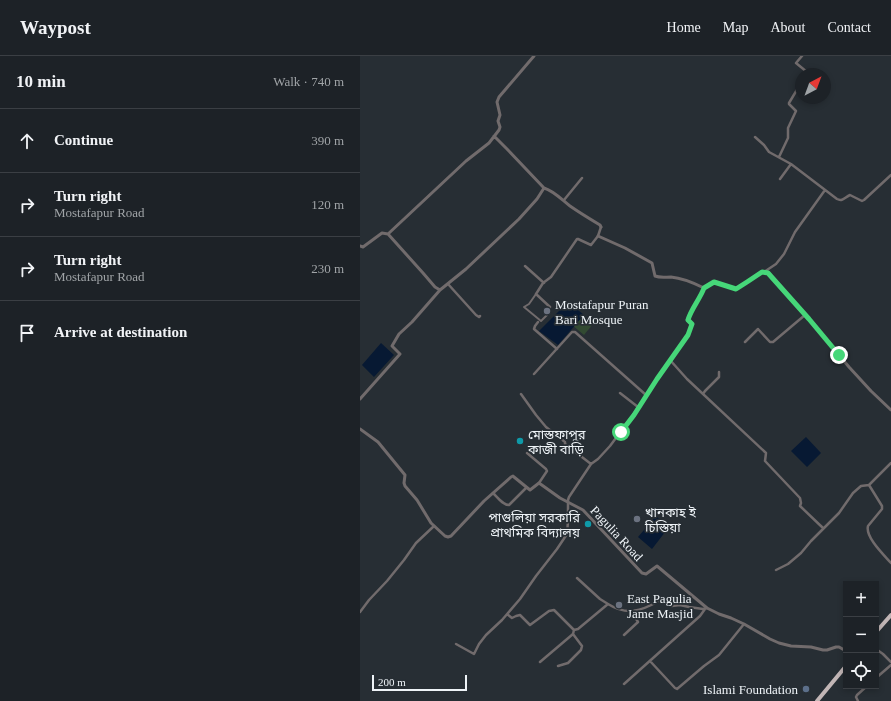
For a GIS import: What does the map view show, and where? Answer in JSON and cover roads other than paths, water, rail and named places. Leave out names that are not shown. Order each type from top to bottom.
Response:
[{"type":"highway","points":[[879,629],[891,615]]},
{"type":"highway","points":[[817,701],[843,670]]},
{"type":"street","points":[[388,234],[466,161],[489,143],[500,127],[498,121],[500,115],[497,102],[499,97],[534,56]]},
{"type":"street","points":[[802,56],[796,64],[802,68]]},
{"type":"street","points":[[779,157],[788,138],[788,128],[795,113],[795,110],[789,103],[795,93]]},
{"type":"street","points":[[494,136],[544,188],[548,189],[601,227],[598,236],[591,245],[577,239],[551,276],[529,304],[524,307],[541,321],[547,316]]},
{"type":"street","points":[[755,137],[769,152],[791,164],[840,200],[843,200],[850,195],[862,201],[891,175]]},
{"type":"street","points":[[780,179],[791,164]]},
{"type":"street","points":[[564,200],[582,178]]},
{"type":"street","points":[[360,399],[400,354],[392,346],[399,334],[412,322],[440,290],[466,269],[519,219],[538,199],[544,188]]},
{"type":"street","points":[[456,644],[474,654],[482,639],[520,599],[557,549],[567,534],[569,497],[591,464],[610,446],[634,415],[646,395],[688,335],[692,324],[688,320],[689,315],[704,288],[714,282],[736,289],[776,264],[784,254],[795,232],[825,190]]},
{"type":"street","points":[[360,246],[363,246],[382,232],[388,234],[435,287],[440,290]]},
{"type":"street","points":[[598,236],[652,263],[655,276],[660,278],[679,278],[704,288]]},
{"type":"street","points":[[525,266],[544,283]]},
{"type":"street","points":[[764,272],[768,273],[806,315],[849,367],[891,410]]},
{"type":"street","points":[[448,284],[476,315],[479,317],[480,316]]},
{"type":"street","points":[[536,294],[550,307],[547,310]]},
{"type":"street","points":[[745,342],[758,329],[770,342],[773,342],[806,315]]},
{"type":"street","points":[[538,322],[534,329],[557,349]]},
{"type":"street","points":[[534,374],[572,332],[575,332],[646,395]]},
{"type":"street","points":[[670,360],[703,394],[766,453],[765,461],[800,498],[800,506],[823,528]]},
{"type":"street","points":[[703,394],[704,391],[719,377],[719,372]]},
{"type":"street","points":[[620,393],[638,407]]},
{"type":"street","points":[[521,394],[546,427],[591,464]]},
{"type":"street","points":[[360,429],[378,442],[405,475],[404,483],[406,486],[434,526],[448,537],[451,536],[484,501],[512,476],[530,490],[539,483],[547,471],[526,453]]},
{"type":"street","points":[[776,570],[788,564],[801,553],[823,528],[839,513],[853,493],[861,486],[868,485],[891,463]]},
{"type":"street","points":[[539,483],[568,502]]},
{"type":"street","points":[[868,485],[882,506],[882,509],[867,528],[875,545],[891,563]]},
{"type":"street","points":[[493,493],[503,503],[509,505],[526,488]]},
{"type":"street","name":"Pagulia Road","points":[[568,502],[583,510],[642,573],[646,574],[657,566],[706,608],[753,628],[779,643],[823,650],[836,646],[843,649]]},
{"type":"street","points":[[360,612],[387,581],[416,543],[434,526]]},
{"type":"street","points":[[577,578],[608,604],[620,610],[632,611],[638,622],[624,635]]},
{"type":"street","name":"Pagulia Road","points":[[632,611],[643,609],[659,601],[672,606],[680,605],[706,608]]},
{"type":"street","points":[[540,662],[608,604]]},
{"type":"street","points":[[624,684],[700,616],[706,608]]},
{"type":"street","points":[[507,614],[512,618],[520,615],[530,625],[549,611],[554,610],[574,632],[576,638],[582,646],[581,650],[568,663],[558,666]]},
{"type":"street","points":[[650,661],[675,688],[678,689],[719,655],[744,624]]},
{"type":"street","points":[[879,651],[891,662]]},
{"type":"street","points":[[879,675],[891,665]]},
{"type":"street","points":[[858,701],[856,695],[863,689]]},
{"type":"water","points":[[567,301],[584,315],[558,345],[539,331]]},
{"type":"water","points":[[381,343],[394,355],[374,377],[362,365]]},
{"type":"water","points":[[806,437],[821,453],[807,467],[791,451]]},
{"type":"water","points":[[656,516],[669,527],[652,549],[638,537]]},
{"type":"place","name":"Mostafapur Puran Bari Mosque","points":[[547,311]]},
{"type":"place","name":"মোস্তফাপুর কাজী বাড়ি","points":[[520,441]]},
{"type":"place","name":"খানকাহ ই চিস্তিয়া","points":[[637,519]]},
{"type":"place","name":"পাগুলিয়া সরকারি প্রাথমিক বিদ্যালয়","points":[[588,524]]},
{"type":"place","name":"East Pagulia Jame Masjid","points":[[619,605]]},
{"type":"place","name":"Islami Foundation","points":[[806,689]]}]
